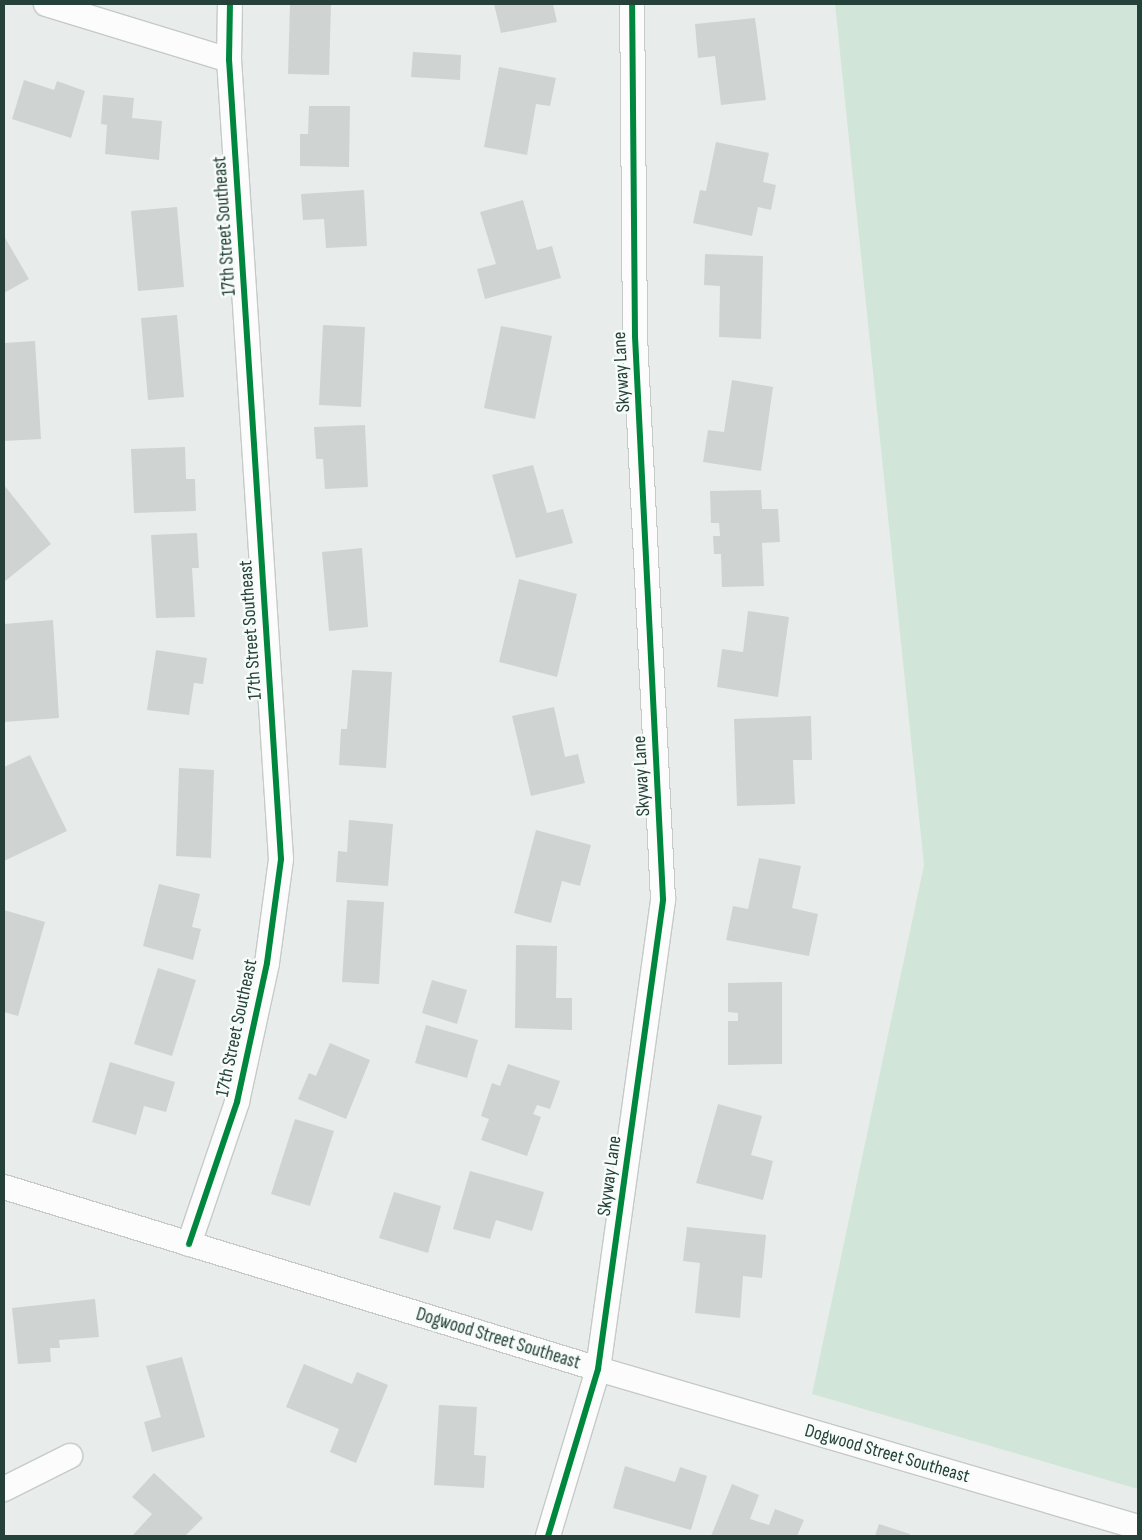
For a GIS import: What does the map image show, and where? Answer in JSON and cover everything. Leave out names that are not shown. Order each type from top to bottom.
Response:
[{"type":"street","points":[[46,4],[229,60]]},
{"type":"street","name":"17th Street Southeast","points":[[189,1244],[237,1102],[267,963],[281,859],[229,60],[230,4]]},
{"type":"street","name":"Skyway Lane","points":[[548,1536],[598,1369],[663,899],[635,336],[632,4]]},
{"type":"street","name":"Dogwood Street Southeast","points":[[4,1187],[598,1369],[1138,1528]]},
{"type":"street","points":[[4,1489],[70,1456]]},
{"type":"green space","points":[[835,4],[1138,4],[1138,1489],[812,1394],[924,865]]},
{"type":"building","points":[[290,4],[331,4],[329,75],[288,74]]},
{"type":"building","points":[[494,4],[553,4],[557,22],[501,33]]},
{"type":"building","points":[[755,18],[766,100],[721,105],[715,56],[698,58],[695,24]]},
{"type":"building","points":[[413,52],[461,55],[460,80],[411,77]]},
{"type":"building","points":[[499,67],[556,78],[550,106],[536,104],[527,155],[484,147]]},
{"type":"building","points":[[24,80],[54,90],[57,81],[85,91],[71,138],[12,119]]},
{"type":"building","points":[[103,95],[134,98],[132,118],[162,121],[159,160],[105,154],[107,125],[101,124]]},
{"type":"building","points":[[309,106],[350,106],[349,167],[300,166],[300,134],[308,134]]},
{"type":"building","points":[[716,142],[769,153],[763,182],[776,185],[771,210],[758,207],[752,236],[693,223],[700,190],[706,191]]},
{"type":"building","points":[[364,190],[367,246],[326,248],[324,219],[303,220],[301,194]]},
{"type":"building","points":[[523,200],[537,250],[552,246],[561,278],[485,299],[477,269],[496,264],[480,212]]},
{"type":"building","points":[[177,207],[184,287],[138,291],[131,211]]},
{"type":"building","points":[[4,236],[29,279],[4,293]]},
{"type":"building","points":[[705,254],[763,256],[761,339],[719,337],[720,286],[704,285]]},
{"type":"building","points":[[177,315],[184,397],[148,400],[141,318]]},
{"type":"building","points":[[323,325],[365,327],[361,407],[319,405]]},
{"type":"building","points":[[501,326],[552,336],[535,419],[484,408]]},
{"type":"building","points":[[35,341],[41,439],[4,441],[4,343]]},
{"type":"building","points":[[732,380],[773,387],[761,471],[703,462],[708,430],[724,432]]},
{"type":"building","points":[[365,425],[368,487],[325,489],[323,459],[316,459],[314,427]]},
{"type":"building","points":[[185,447],[186,479],[195,479],[196,511],[134,513],[131,449]]},
{"type":"building","points":[[533,465],[547,513],[563,509],[573,543],[516,558],[492,475]]},
{"type":"building","points":[[4,485],[51,544],[4,582]]},
{"type":"building","points":[[761,490],[762,509],[778,509],[780,542],[762,543],[764,586],[722,587],[721,554],[714,554],[713,536],[720,536],[719,523],[711,523],[710,491]]},
{"type":"building","points":[[197,533],[199,568],[192,568],[195,617],[156,618],[151,535]]},
{"type":"building","points":[[362,548],[368,627],[329,631],[322,552]]},
{"type":"building","points":[[519,579],[577,594],[557,677],[499,662]]},
{"type":"building","points":[[748,611],[789,617],[778,697],[717,687],[722,649],[743,652]]},
{"type":"building","points":[[53,620],[59,718],[4,722],[4,624]]},
{"type":"building","points":[[156,650],[207,658],[203,684],[194,683],[189,715],[147,710]]},
{"type":"building","points":[[352,670],[392,672],[386,768],[339,765],[341,729],[347,729]]},
{"type":"building","points":[[554,707],[565,757],[578,754],[585,783],[531,796],[512,716]]},
{"type":"building","points":[[811,716],[812,760],[793,760],[795,804],[737,806],[734,719]]},
{"type":"building","points":[[30,755],[67,831],[4,861],[4,767]]},
{"type":"building","points":[[179,768],[214,770],[211,858],[176,856]]},
{"type":"building","points":[[349,820],[393,824],[388,886],[336,882],[338,851],[347,852]]},
{"type":"building","points":[[536,830],[591,845],[580,886],[562,881],[551,923],[514,913]]},
{"type":"building","points":[[759,858],[801,866],[792,908],[818,914],[809,956],[726,940],[733,906],[748,909]]},
{"type":"building","points":[[159,884],[200,894],[192,927],[201,929],[193,960],[143,946]]},
{"type":"building","points":[[347,900],[384,902],[379,984],[342,982]]},
{"type":"building","points":[[4,910],[45,922],[18,1016],[4,1012]]},
{"type":"building","points":[[516,945],[557,946],[556,998],[572,998],[572,1030],[515,1028]]},
{"type":"building","points":[[158,968],[196,980],[172,1056],[134,1044]]},
{"type":"building","points":[[432,980],[467,990],[457,1024],[422,1013]]},
{"type":"building","points":[[782,982],[782,1064],[728,1065],[728,1021],[738,1021],[738,1013],[728,1012],[728,983]]},
{"type":"building","points":[[426,1025],[478,1040],[467,1078],[415,1063]]},
{"type":"building","points":[[330,1043],[370,1060],[346,1119],[298,1099],[309,1073],[316,1076]]},
{"type":"building","points":[[110,1062],[175,1082],[166,1112],[144,1106],[136,1135],[92,1122]]},
{"type":"building","points":[[508,1064],[560,1081],[550,1109],[537,1105],[533,1114],[541,1117],[527,1156],[481,1140],[489,1119],[481,1116],[492,1083],[500,1086]]},
{"type":"building","points":[[718,1104],[762,1116],[751,1155],[773,1161],[763,1200],[696,1183]]},
{"type":"building","points":[[295,1119],[334,1131],[310,1206],[271,1194]]},
{"type":"building","points":[[470,1171],[544,1192],[532,1231],[496,1220],[490,1239],[453,1229]]},
{"type":"building","points":[[394,1192],[441,1206],[428,1253],[379,1238]]},
{"type":"building","points":[[687,1227],[766,1235],[762,1278],[743,1276],[740,1318],[695,1313],[700,1263],[683,1261]]},
{"type":"building","points":[[95,1299],[99,1337],[59,1340],[60,1348],[50,1348],[51,1362],[18,1364],[12,1308]]},
{"type":"building","points":[[182,1357],[205,1437],[152,1452],[144,1422],[161,1417],[146,1366]]},
{"type":"building","points":[[304,1364],[352,1384],[357,1372],[388,1385],[356,1463],[330,1452],[339,1429],[286,1407]]},
{"type":"building","points":[[439,1405],[477,1407],[474,1455],[486,1456],[484,1488],[434,1485]]},
{"type":"building","points":[[625,1466],[675,1482],[680,1467],[707,1476],[691,1530],[613,1508]]},
{"type":"building","points":[[154,1473],[203,1518],[185,1536],[132,1536],[152,1514],[132,1497]]},
{"type":"building","points":[[732,1484],[759,1495],[750,1519],[769,1525],[775,1509],[804,1520],[797,1536],[711,1536]]},
{"type":"building","points":[[879,1524],[910,1534],[910,1536],[875,1536]]},
{"type":"cycle path","points":[[189,1244],[237,1102],[267,963],[281,859],[229,60],[230,4]]},
{"type":"cycle path","points":[[548,1536],[598,1369],[663,899],[635,336],[632,4]]}]
